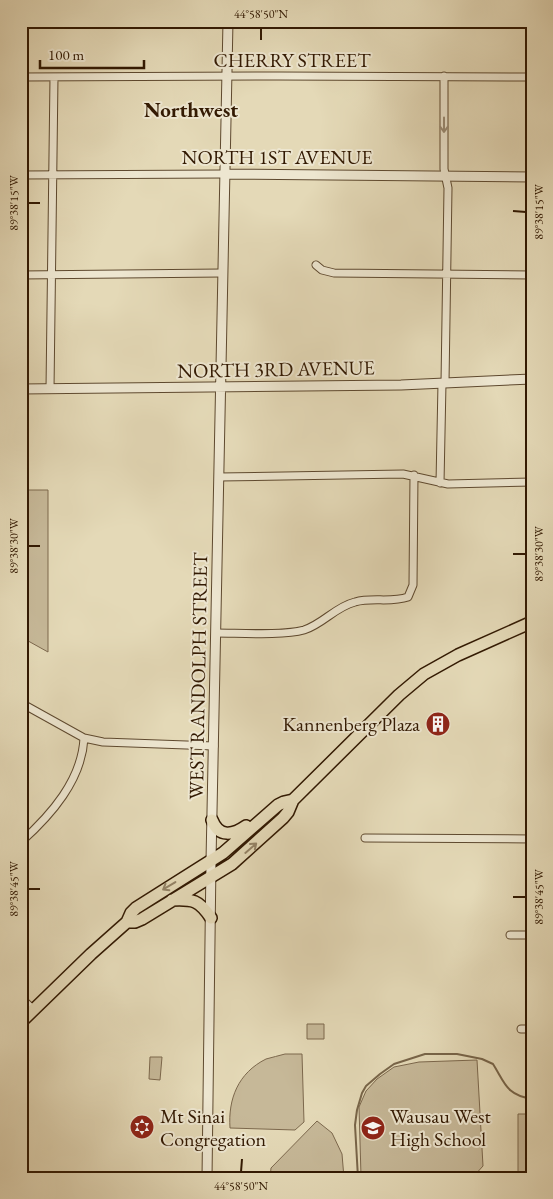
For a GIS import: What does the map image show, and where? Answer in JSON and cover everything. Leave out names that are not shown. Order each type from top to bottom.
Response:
[{"type":"main road","points":[[21,1022],[91,954],[128,922],[142,919],[232,864],[283,818],[293,800],[399,695],[424,674],[458,655],[532,622]]},
{"type":"main road","points":[[128,922],[132,911],[140,905],[223,853],[282,803],[293,800]]},
{"type":"main road","points":[[212,820],[217,829],[226,833],[234,833],[266,816]]},
{"type":"main road","points":[[172,900],[197,902],[211,918]]},
{"type":"street","name":"WEST RANDOLPH STREET","points":[[208,1178],[211,861],[228,21]]},
{"type":"street","points":[[440,483],[448,188],[444,169],[444,76]]},
{"type":"street","name":"CHERRY STREET","points":[[21,77],[532,76]]},
{"type":"street","points":[[50,389],[54,77]]},
{"type":"street","name":"NORTH 1ST AVENUE","points":[[21,175],[224,174],[532,177]]},
{"type":"street","points":[[316,265],[322,270],[334,273],[532,275]]},
{"type":"street","points":[[21,275],[222,273]]},
{"type":"street","name":"NORTH 3RD AVENUE","points":[[21,389],[444,383],[532,379]]},
{"type":"street","points":[[216,633],[294,632],[313,626],[335,610],[354,602],[408,597],[413,585],[414,475]]},
{"type":"street","points":[[219,477],[414,475],[440,483],[532,482]]},
{"type":"street","points":[[21,703],[84,738],[103,742],[214,746]]},
{"type":"street","points":[[21,842],[69,788],[82,759],[84,738]]},
{"type":"street","points":[[365,838],[532,839]]},
{"type":"street","points":[[510,935],[532,935]]},
{"type":"street","points":[[21,998],[34,1010]]},
{"type":"street","points":[[521,1029],[532,1029]]},
{"type":"shaded area","points":[[21,490],[48,490],[48,652],[21,637]]},
{"type":"shaded area","points":[[307,1024],[324,1024],[324,1039],[307,1039]]},
{"type":"shaded area","points":[[285,1054],[302,1054],[304,1122],[295,1130],[230,1128],[233,1097],[242,1079],[256,1065],[266,1059]]},
{"type":"shaded area","points":[[150,1057],[162,1057],[160,1080],[149,1079]]},
{"type":"shaded area","points":[[477,1060],[483,1166],[474,1176],[361,1176],[359,1107],[366,1091],[377,1079],[394,1067],[419,1062]]},
{"type":"shaded area","points":[[518,1114],[532,1114],[532,1178],[518,1178]]},
{"type":"shaded area","points":[[317,1121],[332,1133],[342,1154],[344,1178],[270,1178],[271,1168]]},
{"type":"waterway","points":[[358,1178],[355,1125],[362,1093],[366,1086],[394,1064],[425,1054],[457,1054],[482,1059],[493,1064],[511,1091],[517,1095],[532,1099]]},
{"type":"place","name":"Kannenberg Plaza","points":[[438,724]]},
{"type":"place","name":"Mt Sinai Congregation","points":[[142,1127]]},
{"type":"place","name":"Wausau West High School","points":[[373,1128]]},
{"type":"district","name":"Northwest","points":[[191,109]]}]
